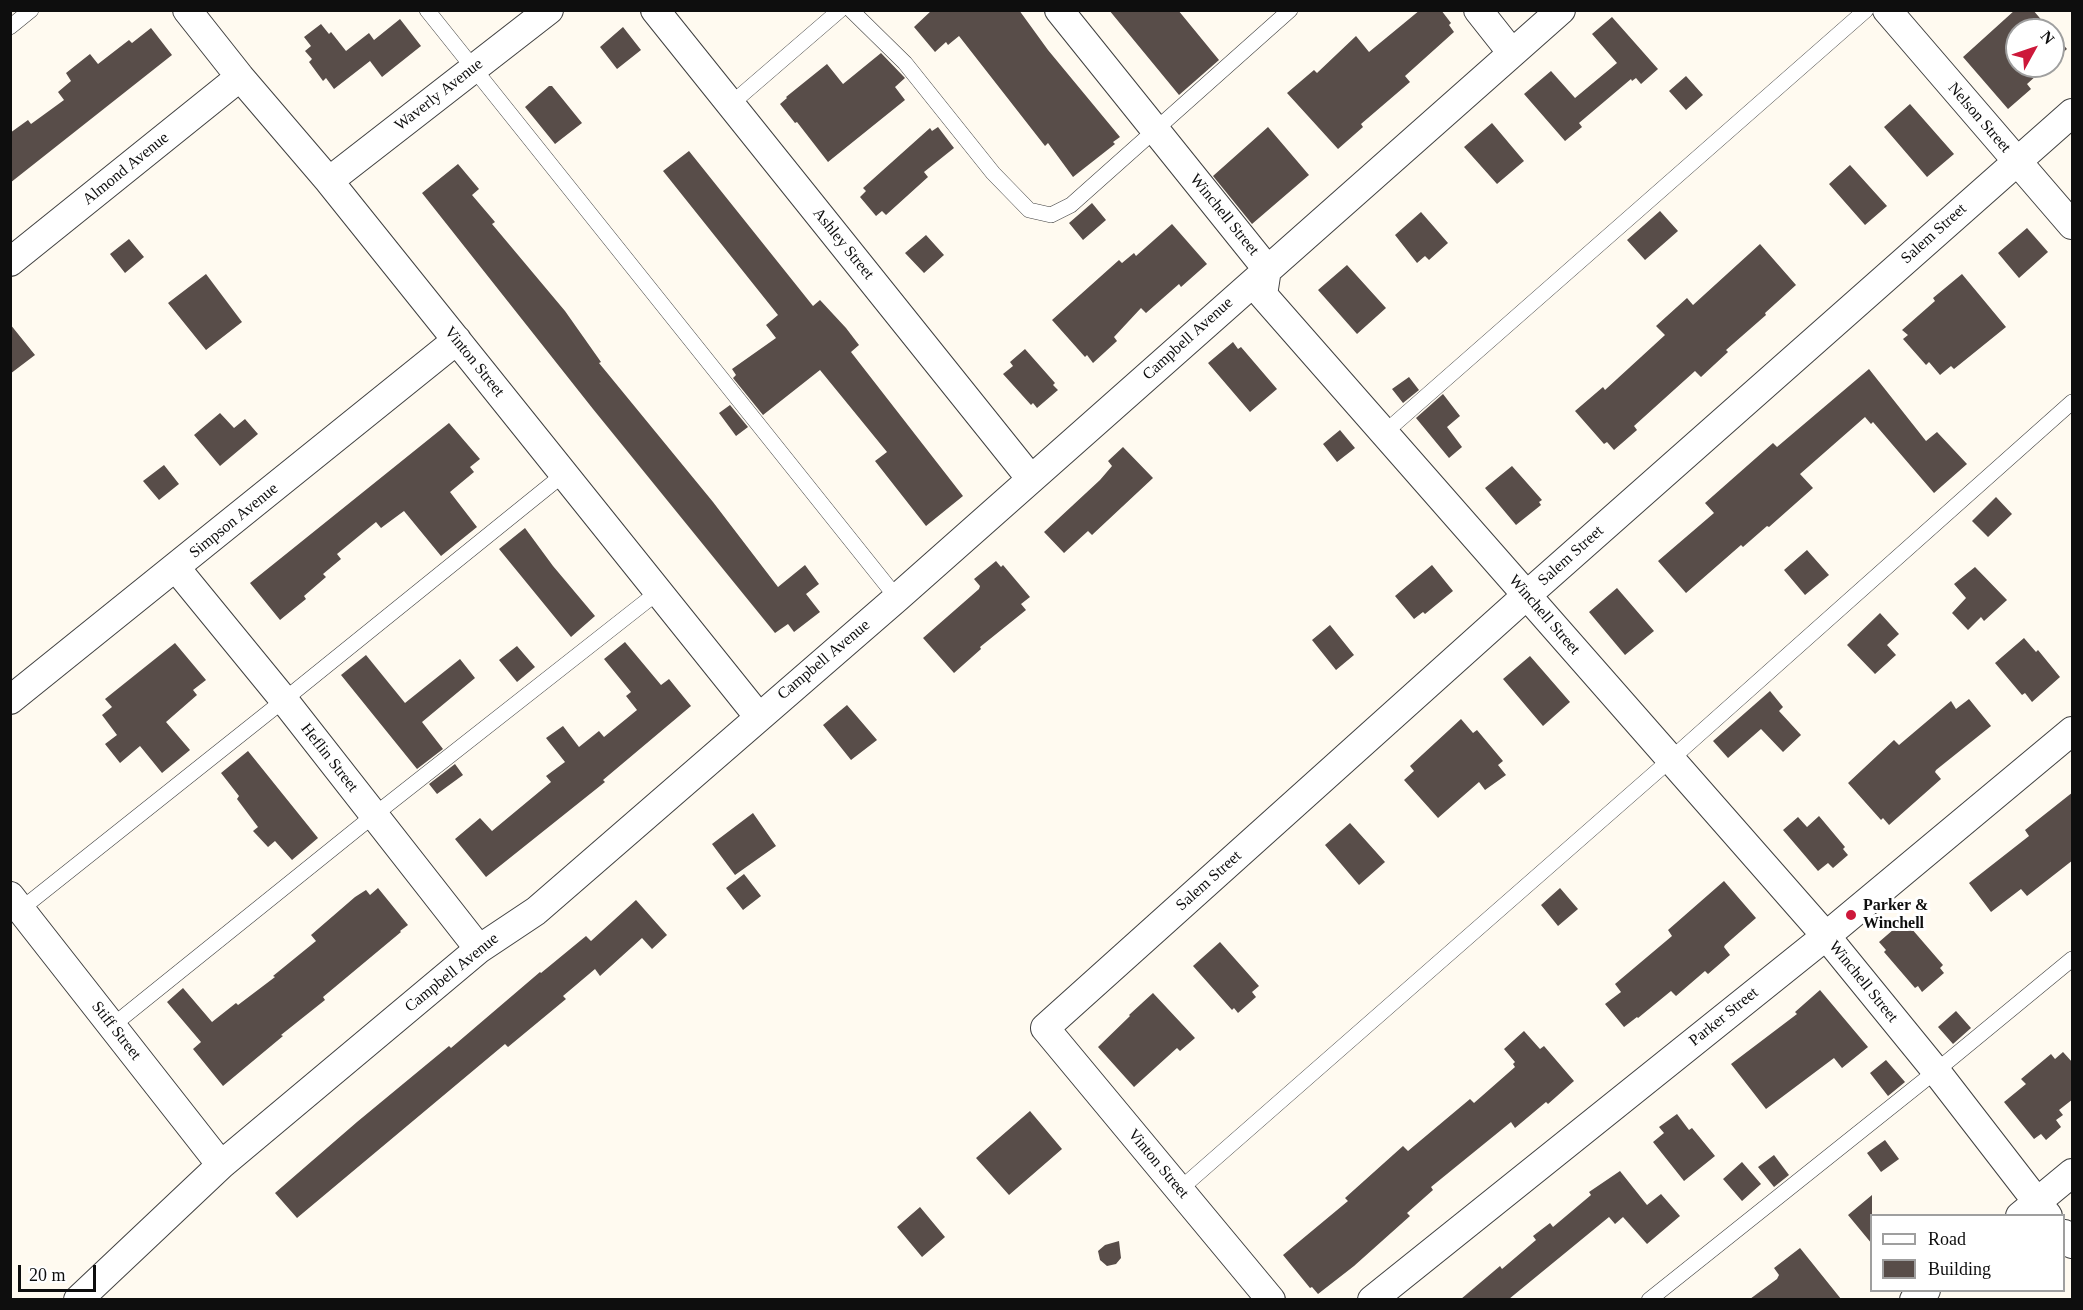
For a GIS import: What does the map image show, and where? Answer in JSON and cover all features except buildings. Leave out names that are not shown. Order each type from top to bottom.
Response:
[{"type":"street","name":"Vinton Street","points":[[187,10],[240,77],[329,181],[758,716]]},
{"type":"street","name":"Waverly Avenue","points":[[329,181],[549,10]]},
{"type":"street","name":"Ashley Street","points":[[656,10],[1031,479]]},
{"type":"street","name":"Winchell Street","points":[[1059,10],[1267,269],[1263,295],[1826,936],[1936,1071],[2035,1211]]},
{"type":"street","points":[[1478,10],[1512,53]]},
{"type":"street","name":"Campbell Avenue","points":[[78,1299],[221,1165],[479,949],[536,911],[758,716],[897,598],[1561,10]]},
{"type":"street","name":"Nelson Street","points":[[1887,10],[2016,162],[2073,225]]},
{"type":"street","name":"Almond Avenue","points":[[10,262],[240,77]]},
{"type":"street","name":"Salem Street","points":[[1045,1028],[1527,595],[2073,112]]},
{"type":"street","name":"Simpson Avenue","points":[[10,700],[457,340]]},
{"type":"street","name":"Heflin Street","points":[[176,568],[284,700],[479,949]]},
{"type":"street","name":"Parker Street","points":[[1371,1299],[1826,936],[2073,731]]},
{"type":"street","name":"Stiff Street","points":[[15,903],[221,1165]]},
{"type":"street","name":"Vinton Street","points":[[1045,1028],[1271,1299]]},
{"type":"street","points":[[2035,1211],[2073,1173]]},
{"type":"lane","points":[[10,27],[31,10]]},
{"type":"lane","points":[[427,10],[897,598]]},
{"type":"lane","points":[[731,104],[840,10]]},
{"type":"lane","points":[[851,10],[905,63],[993,173],[1029,210],[1051,215],[1071,205],[1290,10]]},
{"type":"lane","points":[[1383,434],[1866,10]]},
{"type":"lane","points":[[1179,1190],[1670,760],[2073,402]]},
{"type":"lane","points":[[15,903],[284,700],[564,474]]},
{"type":"lane","points":[[112,1026],[658,592]]},
{"type":"lane","points":[[1649,1299],[2073,959]]},
{"type":"place","name":"Parker & Winchell","points":[[1851,915]]}]
